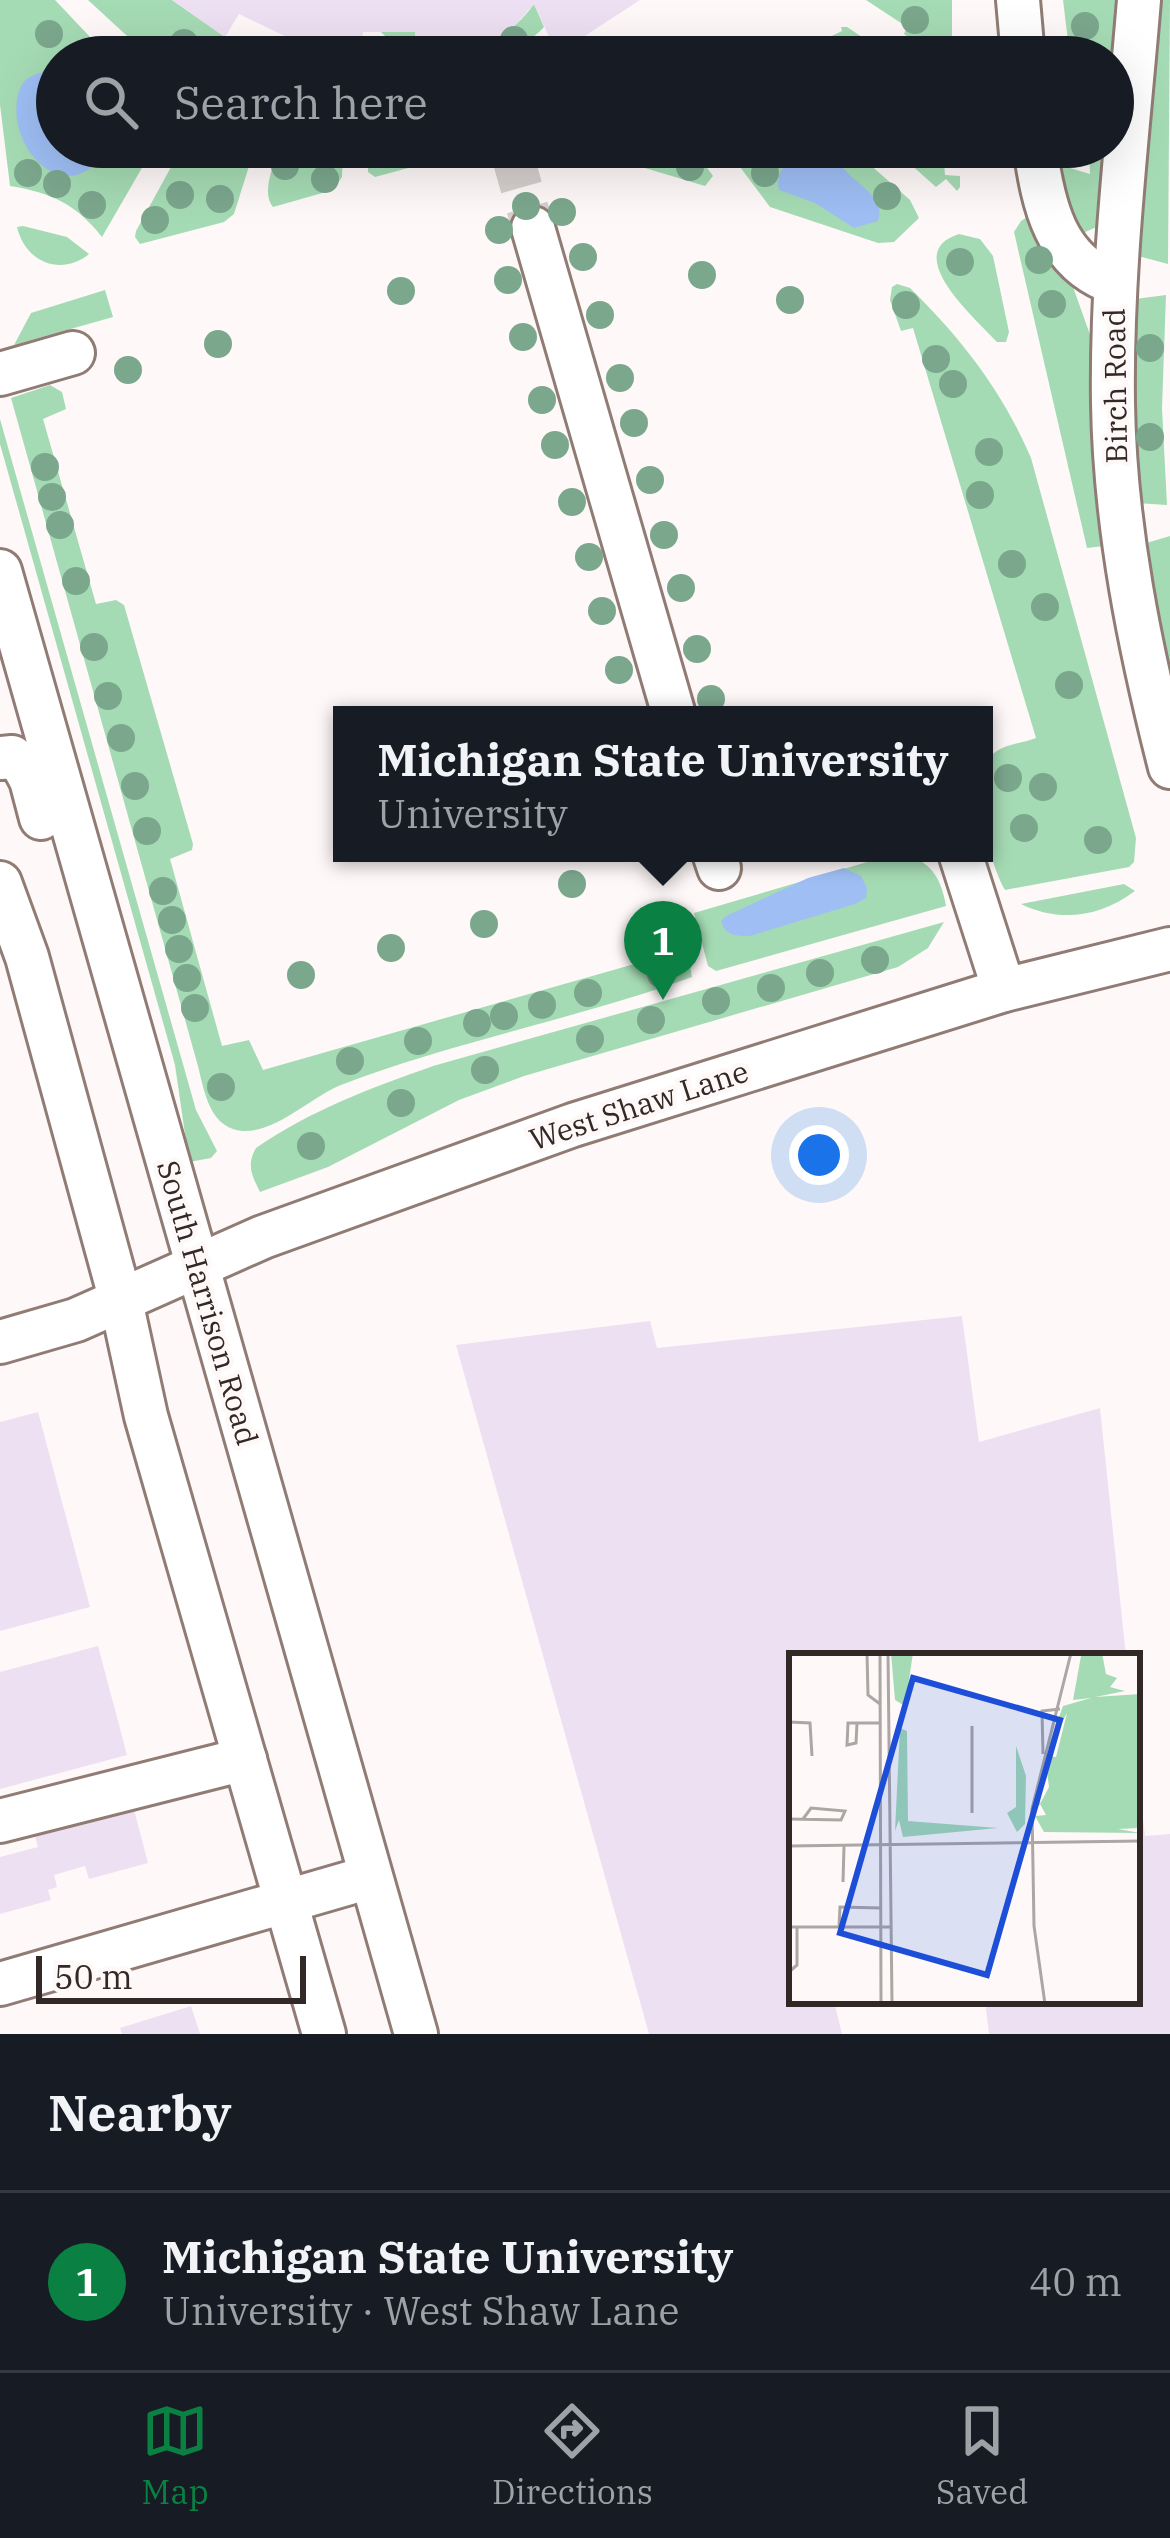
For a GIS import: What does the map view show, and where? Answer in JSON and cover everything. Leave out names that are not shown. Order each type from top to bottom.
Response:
[{"type":"street","points":[[1018,0],[1021,36]]},
{"type":"street","name":"Birch Road","points":[[1134,59],[1139,0]]},
{"type":"street","points":[[1039,168],[1063,247],[1083,269],[1115,283]]},
{"type":"street","name":"Birch Road","points":[[1125,168],[1115,283],[1113,406],[1119,502],[1133,597],[1170,767]]},
{"type":"street","points":[[533,228],[671,706]]},
{"type":"street","points":[[0,374],[73,352]]},
{"type":"street","name":"South Harrison Road","points":[[0,571],[416,2034]]},
{"type":"street","points":[[0,638],[34,690]]},
{"type":"street","points":[[0,758],[12,757],[31,780],[103,1040],[151,1108]]},
{"type":"street","points":[[962,862],[1004,990]]},
{"type":"street","points":[[0,883],[33,979],[121,1300],[146,1416],[325,2034]]},
{"type":"street","name":"West Shaw Lane","points":[[0,1342],[76,1320],[263,1238],[573,1125],[1004,990],[1170,949]]},
{"type":"street","points":[[0,1821],[245,1759]]},
{"type":"street","points":[[0,1984],[370,1877]]},
{"type":"green space","points":[[0,0],[55,0],[89,36],[36,36],[36,168],[142,168],[102,237],[62,202],[10,186],[0,105]]},
{"type":"green space","points":[[88,0],[172,0],[224,36],[127,36]]},
{"type":"green space","points":[[866,0],[952,0],[952,36],[907,36],[907,27]]},
{"type":"green space","points":[[1063,0],[1119,0],[1115,36],[1067,36]]},
{"type":"green space","points":[[1159,0],[1170,0],[1168,264],[1138,256]]},
{"type":"green space","points":[[534,4],[544,27],[533,36],[499,36],[510,29]]},
{"type":"green space","points":[[841,27],[847,27],[860,36],[832,36]]},
{"type":"green space","points":[[381,32],[415,32],[416,36]]},
{"type":"green space","points":[[170,168],[248,168],[234,214],[224,222],[140,244],[136,231]]},
{"type":"green space","points":[[342,168],[342,177],[333,190],[273,207],[268,186],[272,170]]},
{"type":"green space","points":[[368,168],[408,168],[375,177]]},
{"type":"green space","points":[[645,168],[707,168],[713,176],[705,186]]},
{"type":"green space","points":[[741,168],[874,168],[910,200],[919,218],[894,242],[878,243],[770,207]]},
{"type":"green space","points":[[915,168],[944,168],[945,175],[960,176],[957,191],[946,179],[936,187]]},
{"type":"green space","points":[[1058,168],[1090,174],[1090,168],[1105,168],[1099,226],[1083,233],[1074,230]]},
{"type":"green space","points":[[1033,213],[1066,267],[1094,346],[1104,546],[1087,548],[1014,232]]},
{"type":"green space","points":[[17,227],[67,237],[89,254],[67,264],[46,262],[21,239]]},
{"type":"green space","points":[[959,234],[980,239],[993,256],[1009,332],[1006,342],[997,342],[974,318],[939,270],[937,256],[943,243]]},
{"type":"green space","points":[[892,287],[910,288],[963,346],[994,388],[1031,458],[1136,838],[1134,862],[1129,867],[1005,890],[999,878],[993,858],[993,754],[1036,738],[913,328],[901,331],[890,300]]},
{"type":"green space","points":[[105,290],[113,317],[14,345],[31,313]]},
{"type":"green space","points":[[1166,295],[1162,408],[1167,505],[1136,503],[1131,400],[1135,299]]},
{"type":"green space","points":[[50,385],[62,392],[66,409],[43,419],[96,604],[116,600],[124,605],[193,844],[192,850],[170,859],[222,1046],[249,1040],[263,1070],[687,949],[692,977],[384,1069],[341,1085],[260,1129],[233,1129],[217,1118],[204,1089],[11,398]]},
{"type":"green space","points":[[0,419],[196,1110],[217,1151],[211,1158],[189,1162],[175,1065],[0,444]]},
{"type":"green space","points":[[1170,536],[1170,689],[1143,544]]},
{"type":"green space","points":[[867,862],[922,862],[940,884],[946,906],[716,971],[708,966],[694,913]]},
{"type":"green space","points":[[1124,884],[1135,891],[1094,912],[1050,914],[1021,904]]},
{"type":"green space","points":[[944,922],[928,948],[898,967],[524,1076],[459,1100],[328,1167],[260,1192],[253,1176],[251,1160],[256,1148],[277,1134],[410,1074]]},
{"type":"water","points":[[33,75],[36,158],[20,130],[16,110],[22,84]]},
{"type":"water","points":[[47,168],[90,168],[74,175]]},
{"type":"water","points":[[784,168],[844,168],[877,203],[878,221],[854,228],[815,203],[779,190]]},
{"type":"water","points":[[844,868],[861,876],[867,888],[866,898],[855,904],[750,936],[732,934],[723,926],[726,916],[808,878]]},
{"type":"building","points":[[172,0],[640,0],[585,36],[549,36],[534,4],[500,36],[363,32],[363,36],[285,36],[239,14],[224,36]]},
{"type":"building","points":[[962,1316],[979,1442],[1100,1408],[1126,1653],[789,1653],[789,2004],[835,2004],[842,2034],[649,2034],[456,1345],[650,1321],[657,1348]]},
{"type":"building","points":[[38,1412],[90,1607],[0,1631],[0,1422]]},
{"type":"building","points":[[98,1646],[127,1755],[0,1789],[0,1672]]},
{"type":"building","points":[[1140,1794],[1145,1836],[1170,1834],[1170,2034],[989,2034],[985,2004],[1140,2004]]},
{"type":"building","points":[[133,1806],[148,1863],[89,1879],[85,1866],[54,1875],[57,1887],[48,1890],[51,1900],[0,1914],[0,1857],[38,1847],[32,1825]]},
{"type":"building","points":[[191,2006],[200,2034],[122,2034],[120,2028]]},
{"type":"tunnel","points":[[516,168],[533,228]]},
{"type":"place","name":"Michigan State University","points":[[663,1000]]}]
